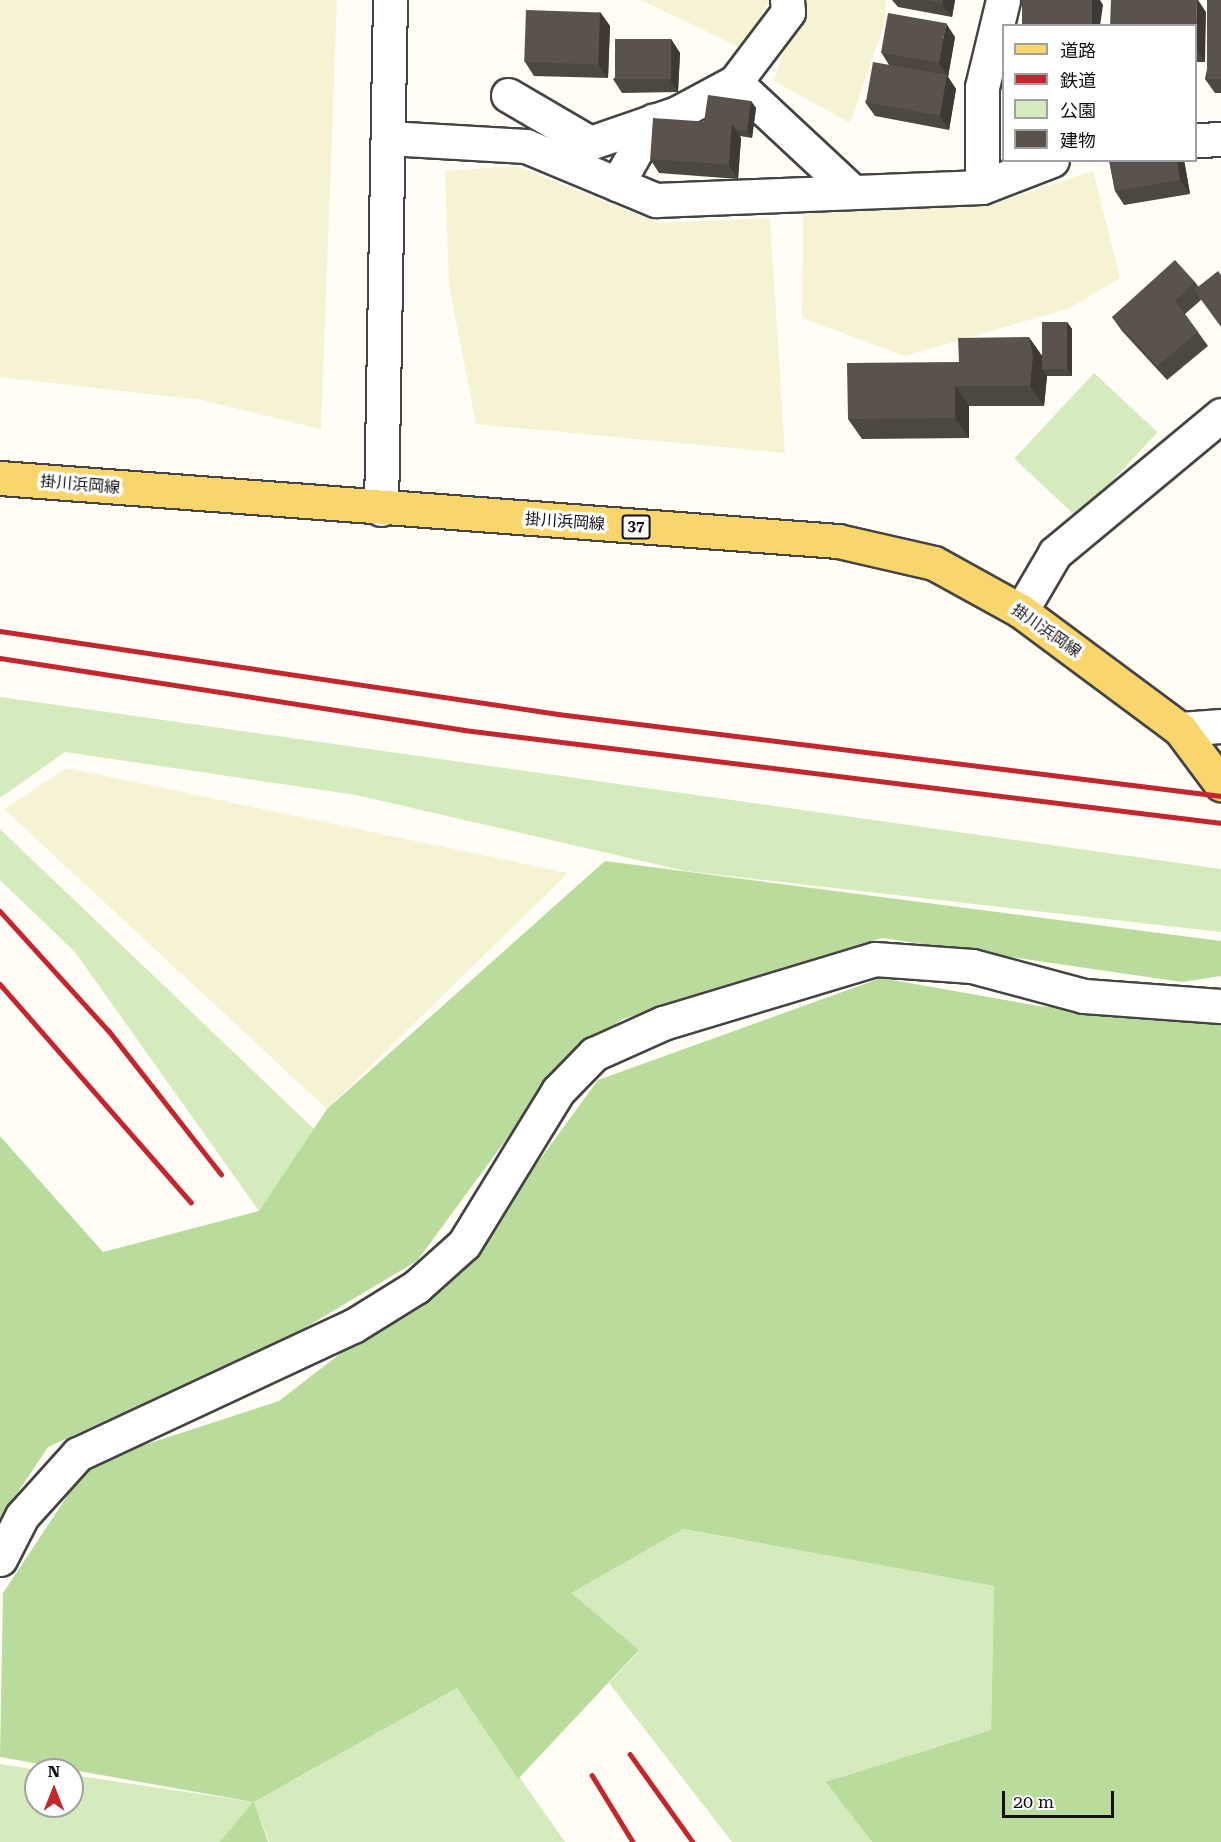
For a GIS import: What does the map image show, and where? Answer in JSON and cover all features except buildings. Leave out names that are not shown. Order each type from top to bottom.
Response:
[{"type":"main road","name":"掛川浜岡線","points":[[0,478],[381,509],[838,541],[934,563],[1021,611],[1180,729],[1213,773]]},
{"type":"street","points":[[381,509],[390,0]]},
{"type":"street","points":[[508,95],[590,143],[653,121],[735,82],[788,12],[787,0]]},
{"type":"street","points":[[982,187],[982,87],[1003,0]]},
{"type":"street","points":[[735,82],[853,192]]},
{"type":"street","points":[[617,184],[653,121]]},
{"type":"street","points":[[388,138],[526,146],[656,200],[982,187],[1047,162]]},
{"type":"street","points":[[1197,140],[1221,139]]},
{"type":"street","points":[[1021,611],[1055,553],[1221,415]]},
{"type":"street","points":[[1180,729],[1221,726]]},
{"type":"street","points":[[0,1559],[22,1516],[78,1454],[352,1326],[416,1287],[464,1244],[558,1091],[594,1054],[663,1023],[876,959],[972,966],[1084,996],[1221,1006]]},
{"type":"shaded area","points":[[0,0],[337,0],[321,429],[201,400],[0,377]]},
{"type":"shaded area","points":[[641,0],[788,0],[788,12],[767,4],[743,49]]},
{"type":"shaded area","points":[[800,0],[886,0],[885,22],[850,123],[774,81]]},
{"type":"shaded area","points":[[516,166],[658,223],[770,218],[785,453],[476,424],[449,286],[445,171]]},
{"type":"shaded area","points":[[1093,171],[1120,278],[1070,308],[905,356],[802,318],[803,213],[987,206]]},
{"type":"shaded area","points":[[67,768],[568,873],[327,1109],[4,809]]},
{"type":"green space","points":[[1094,373],[1158,432],[1078,518],[1014,459]]},
{"type":"green space","points":[[0,697],[1221,869],[1221,932],[685,871],[356,795],[65,752],[0,798]]},
{"type":"green space","points":[[0,829],[315,1130],[259,1211],[75,952],[0,880]]},
{"type":"green space","points":[[605,861],[1221,941],[1221,976],[1182,982],[882,938],[623,1019],[569,1054],[417,1261],[286,1339],[48,1447],[0,1519],[0,1136],[103,1252],[259,1211],[327,1109]]},
{"type":"green space","points":[[881,978],[1039,1006],[1221,1022],[1221,1842],[872,1842],[826,1782],[991,1730],[994,1586],[683,1529],[571,1593],[639,1650],[518,1779],[457,1688],[254,1802],[268,1842],[220,1842],[253,1802],[84,1772],[84,1758],[24,1758],[24,1761],[0,1757],[3,1593],[89,1463],[279,1401],[473,1251],[598,1080]]},
{"type":"green space","points":[[682,1529],[994,1586],[991,1730],[827,1782],[872,1842],[732,1842],[609,1683],[639,1651],[570,1593]]},
{"type":"green space","points":[[457,1688],[565,1842],[269,1842],[254,1802]]},
{"type":"green space","points":[[0,1764],[24,1768],[24,1818],[84,1818],[84,1777],[254,1802],[227,1842],[0,1842]]},
{"type":"railway","points":[[0,631],[558,714],[1221,796]]},
{"type":"railway","points":[[0,658],[464,730],[1221,823]]},
{"type":"railway","points":[[0,911],[109,1031],[221,1174]]},
{"type":"railway","points":[[0,984],[191,1202]]},
{"type":"railway","points":[[630,1754],[693,1842]]},
{"type":"railway","points":[[592,1775],[633,1842]]}]
